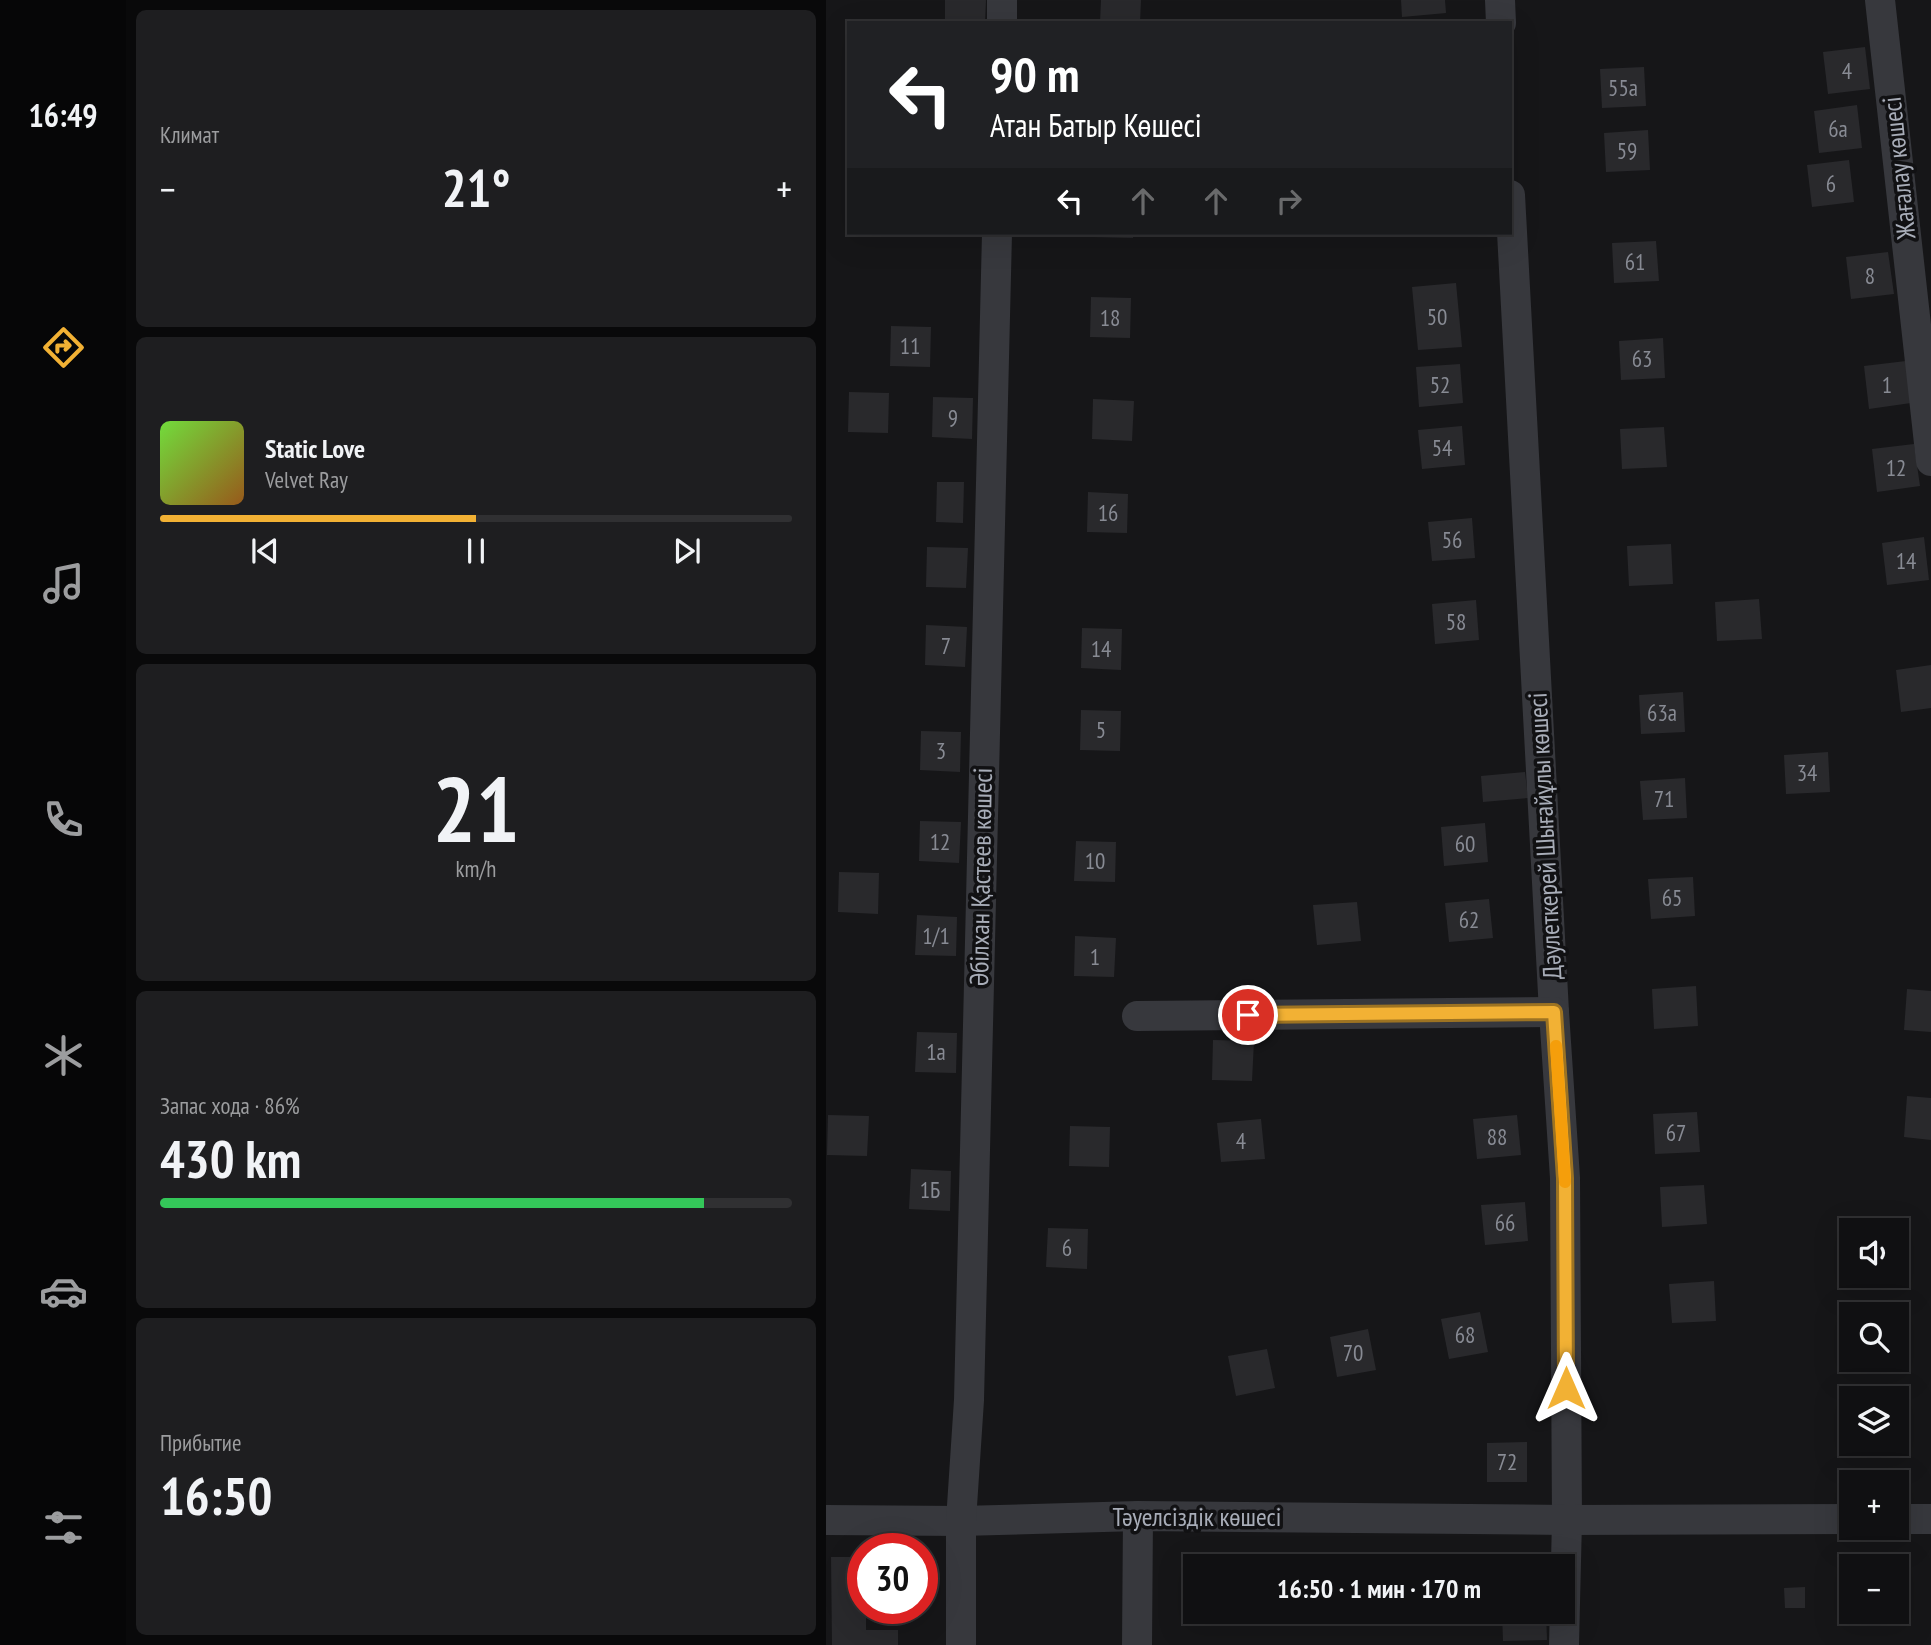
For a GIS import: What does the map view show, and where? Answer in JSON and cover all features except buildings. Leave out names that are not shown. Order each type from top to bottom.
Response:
[{"type":"street","points":[[1002,0],[1002,21]]},
{"type":"street","points":[[1500,0],[1501,21]]},
{"type":"street","name":"Жағалау көшесі","points":[[1880,0],[1931,461]]},
{"type":"street","name":"Дәулеткерей Шығайұлы көшесі","points":[[1512,232],[1565,1178],[1567,1520],[1564,1645]]},
{"type":"street","name":"Әбілхан Қастеев көшесі","points":[[961,1645],[961,1521],[969,1400],[997,235]]},
{"type":"street","points":[[1137,1016],[1554,1012]]},
{"type":"street","points":[[1137,1645],[1138,1516]]},
{"type":"street","name":"Тәуелсіздік көшесі","points":[[826,1520],[961,1521],[1138,1516],[1567,1520],[1839,1519]]},
{"type":"street","points":[[1909,1519],[1931,1519]]},
{"type":"slow traffic","points":[[1556,1046],[1565,1182]]},
{"type":"route","points":[[1248,1015],[1554,1012],[1565,1178],[1566,1388]]}]
